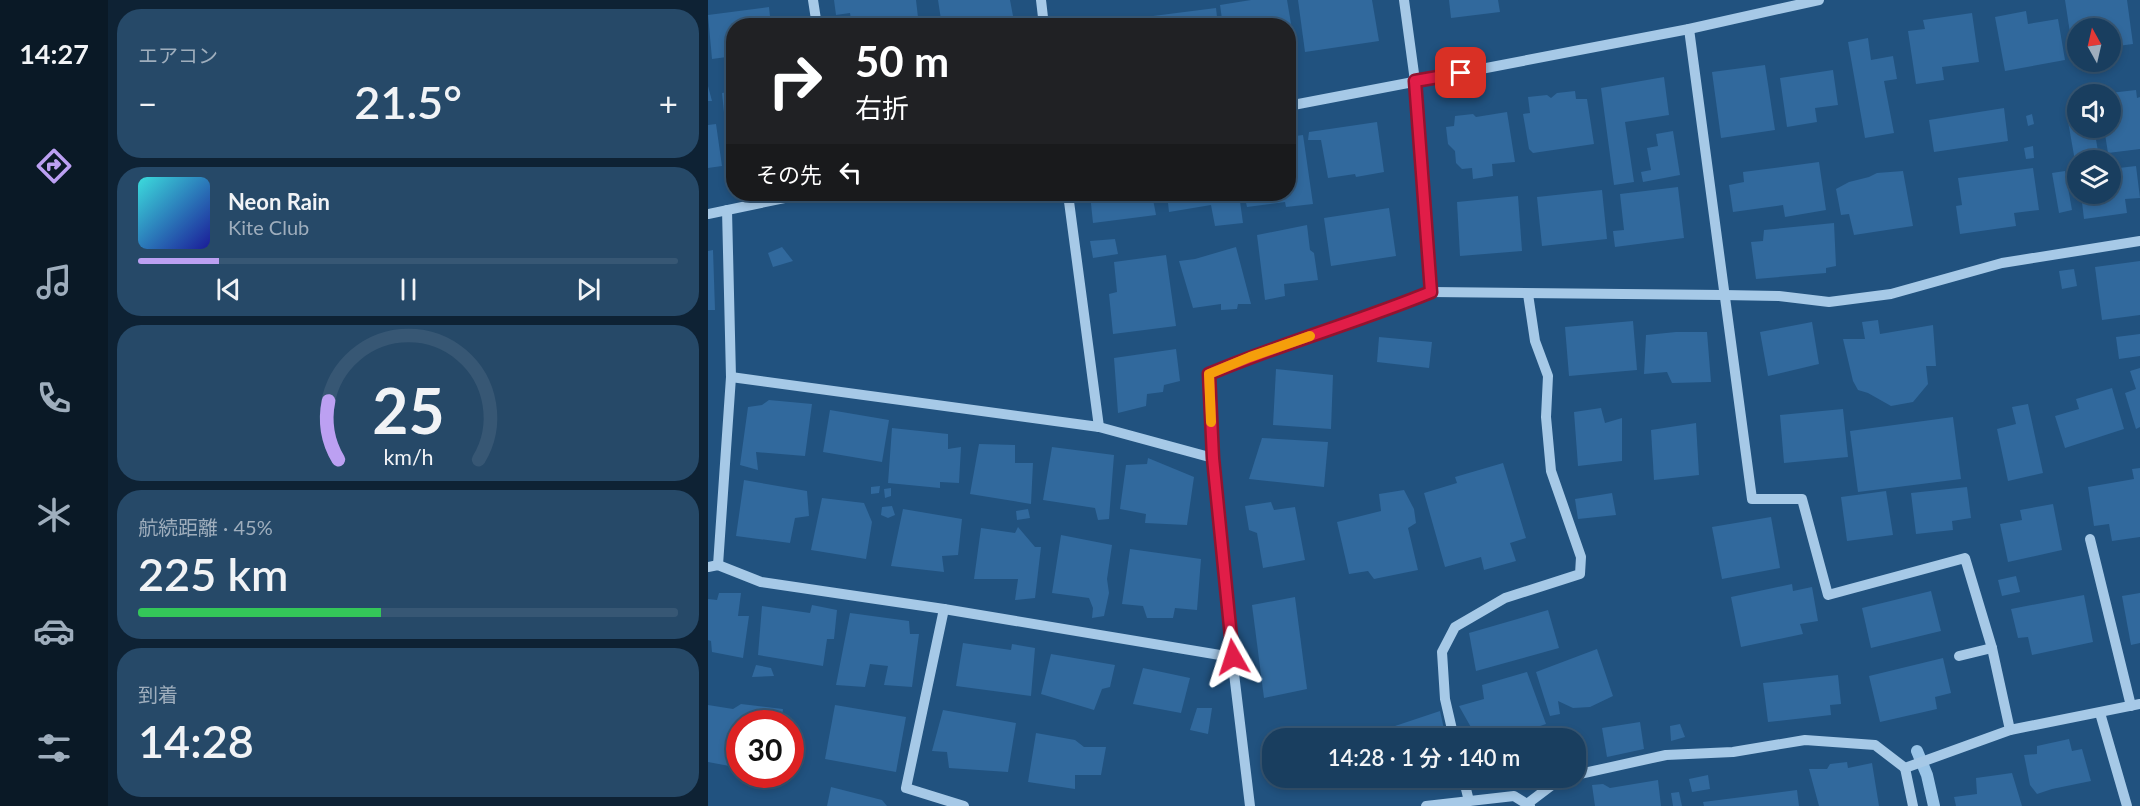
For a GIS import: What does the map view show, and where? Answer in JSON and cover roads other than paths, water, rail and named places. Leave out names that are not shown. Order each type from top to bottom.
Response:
[{"type":"street","points":[[813,0],[816,18]]},
{"type":"street","points":[[1041,0],[1043,18]]},
{"type":"street","points":[[1404,0],[1415,81],[1431,292]]},
{"type":"street","points":[[1296,104],[1689,29],[1820,0]]},
{"type":"street","points":[[1689,29],[1752,499],[1802,499],[1828,595],[1965,558],[1992,648],[2010,730]]},
{"type":"street","points":[[708,214],[770,201]]},
{"type":"street","points":[[1069,201],[1099,427]]},
{"type":"street","points":[[727,210],[731,377],[713,566],[761,582],[944,609],[1233,657]]},
{"type":"street","points":[[1250,806],[1213,458],[1209,374],[1250,357],[1369,317],[1431,292],[1724,295],[1829,302],[1891,294],[2002,263],[2140,241]]},
{"type":"street","points":[[1452,728],[1445,699],[1442,652],[1455,627],[1505,598],[1580,574],[1581,556],[1551,471],[1546,417],[1548,376],[1535,341],[1528,294]]},
{"type":"street","points":[[731,377],[1099,427],[1213,458]]},
{"type":"street","points":[[1905,768],[2010,730],[2135,705],[2090,539]]},
{"type":"street","points":[[944,609],[906,788],[964,806]]},
{"type":"street","points":[[1959,656],[1992,648]]},
{"type":"street","points":[[2100,712],[2127,806]]},
{"type":"street","points":[[1586,773],[1666,755],[1733,752],[1805,740],[1875,745],[1905,768],[1913,806]]},
{"type":"street","points":[[1465,788],[1468,801]]},
{"type":"street","points":[[1426,806],[1514,796],[1528,805],[1549,788]]},
{"type":"waterway","points":[[1917,751],[1927,775],[1934,806]]}]
